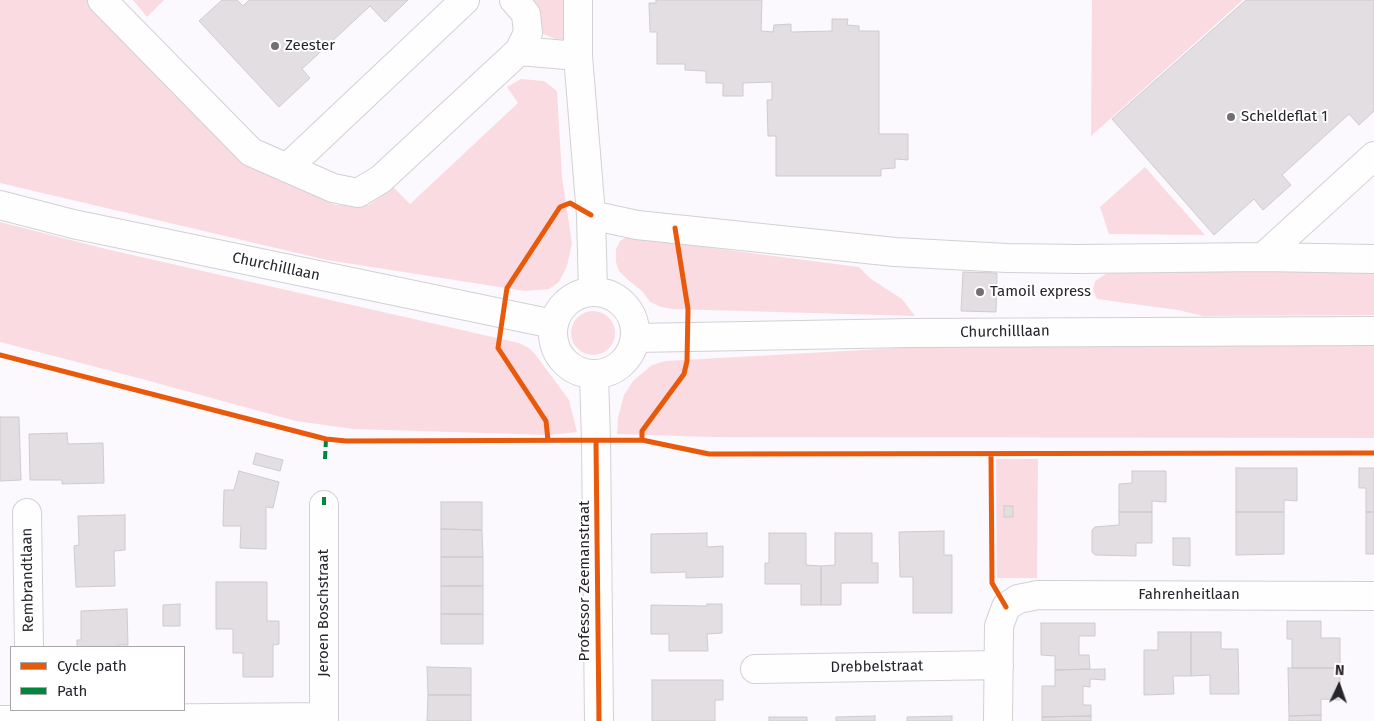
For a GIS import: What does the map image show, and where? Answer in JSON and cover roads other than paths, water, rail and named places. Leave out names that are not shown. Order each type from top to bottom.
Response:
[{"type":"street","points":[[102,0],[251,152],[333,188],[358,193],[381,180],[519,51],[528,33],[526,14],[514,0]]},
{"type":"street","points":[[287,168],[465,0]]},
{"type":"street","points":[[578,0],[578,56],[591,215],[593,291]]},
{"type":"street","points":[[519,51],[578,56]]},
{"type":"street","points":[[1263,257],[1374,156]]},
{"type":"street","name":"Churchilllaan","points":[[0,205],[74,224],[553,324]]},
{"type":"street","points":[[591,215],[637,224],[894,252],[1007,258],[1263,257],[1374,259]]},
{"type":"street","points":[[593,291],[616,297],[633,314],[636,338],[629,358],[614,370],[594,375],[570,368],[555,349],[553,324],[560,307],[575,295],[593,291]]},
{"type":"street","name":"Churchilllaan","points":[[636,338],[910,333],[1374,331]]},
{"type":"street","name":"Professor Zeemanstraat","points":[[594,375],[599,721]]},
{"type":"street","name":"Jeroen Boschstraat","points":[[324,505],[324,719]]},
{"type":"street","name":"Rembrandtlaan","points":[[27,512],[29,646]]},
{"type":"street","name":"Fahrenheitlaan","points":[[999,665],[999,626],[1006,607],[1018,599],[1038,594],[1374,596]]},
{"type":"street","points":[[998,721],[999,665]]},
{"type":"street","name":"Drebbelstraat","points":[[755,669],[999,665]]},
{"type":"street","points":[[0,720],[30,717],[324,719]]},
{"type":"place","name":"Zeester","points":[[275,46]]},
{"type":"place","name":"Scheldeflat 1","points":[[1231,117]]},
{"type":"place","name":"Tamoil express","points":[[980,292]]}]
